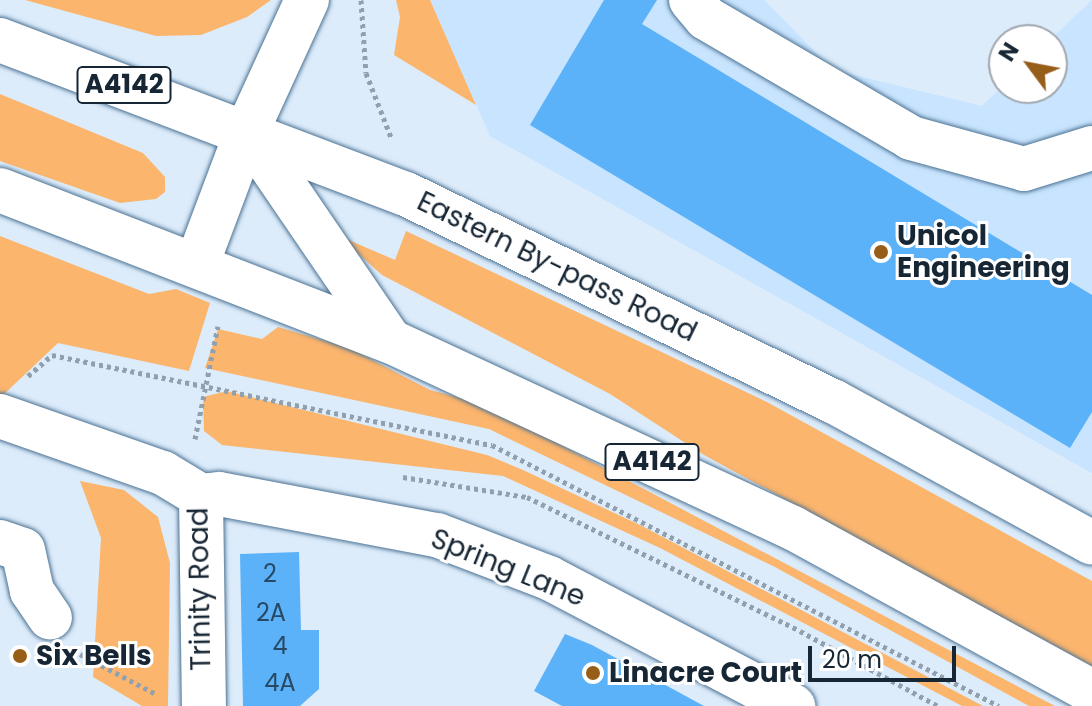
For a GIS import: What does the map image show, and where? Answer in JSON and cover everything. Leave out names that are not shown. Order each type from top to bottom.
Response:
[{"type":"main road","points":[[197,264],[247,131],[307,0]]},
{"type":"main road","points":[[691,0],[706,18],[911,138],[1024,169],[1092,148]]},
{"type":"main road","name":"Eastern By-pass Road","points":[[0,40],[247,131],[406,194],[833,401],[1092,543]]},
{"type":"main road","points":[[247,131],[390,341]]},
{"type":"main road","name":"A4142","points":[[0,190],[390,341],[793,528],[1092,692]]},
{"type":"main road","name":"Trinity Road","points":[[10,399],[163,473],[201,496],[185,703]]},
{"type":"main road","name":"Spring Lane","points":[[201,496],[219,494],[437,535],[549,578],[793,706]]},
{"type":"main road","points":[[0,542],[23,550],[32,591],[50,618]]},
{"type":"path","points":[[361,0],[366,73],[395,147]]},
{"type":"path","points":[[205,388],[215,326],[227,328]]},
{"type":"path","points":[[10,399],[52,355],[492,445],[999,706]]},
{"type":"path","points":[[50,618],[76,651],[185,703]]},
{"type":"shaded area","points":[[25,0],[271,0],[247,17],[201,35],[156,36]]},
{"type":"shaded area","points":[[396,0],[430,0],[476,105],[394,55],[400,17]]},
{"type":"shaded area","points":[[430,0],[764,0],[833,70],[982,106],[988,100],[988,104],[1068,104],[1067,24],[1092,0],[1092,473],[490,136]]},
{"type":"shaded area","points":[[0,94],[143,153],[165,177],[165,192],[156,199],[120,203],[0,161]]},
{"type":"shaded area","points":[[406,231],[767,402],[1092,581],[1092,666],[704,455],[610,394],[382,275],[337,235],[395,260]]},
{"type":"shaded area","points":[[0,236],[149,294],[176,289],[210,303],[189,371],[58,343],[0,398]]},
{"type":"shaded area","points":[[278,327],[349,348],[430,390],[468,400],[517,422],[1055,706],[1029,706],[773,566],[489,429],[205,368],[218,329],[262,339]]},
{"type":"shaded area","points":[[227,391],[487,455],[523,470],[642,526],[983,706],[962,706],[660,548],[503,476],[222,445],[204,431],[203,397]]},
{"type":"shaded area","points":[[80,481],[124,490],[158,517],[170,563],[168,706],[142,706],[93,677],[101,538]]},
{"type":"building","name":"Unicol Engineering","points":[[604,0],[657,0],[642,24],[1092,295],[1092,412],[1070,448],[530,125]]},
{"type":"building","points":[[299,552],[301,630],[319,630],[319,689],[300,706],[243,706],[240,554]]},
{"type":"building","name":"Linacre Court","points":[[565,634],[592,645],[704,706],[562,706],[534,691]]},
{"type":"place","name":"Unicol Engineering","points":[[881,252]]},
{"type":"place","name":"Six Bells","points":[[20,656]]},
{"type":"place","name":"Linacre Court","points":[[593,673]]}]
